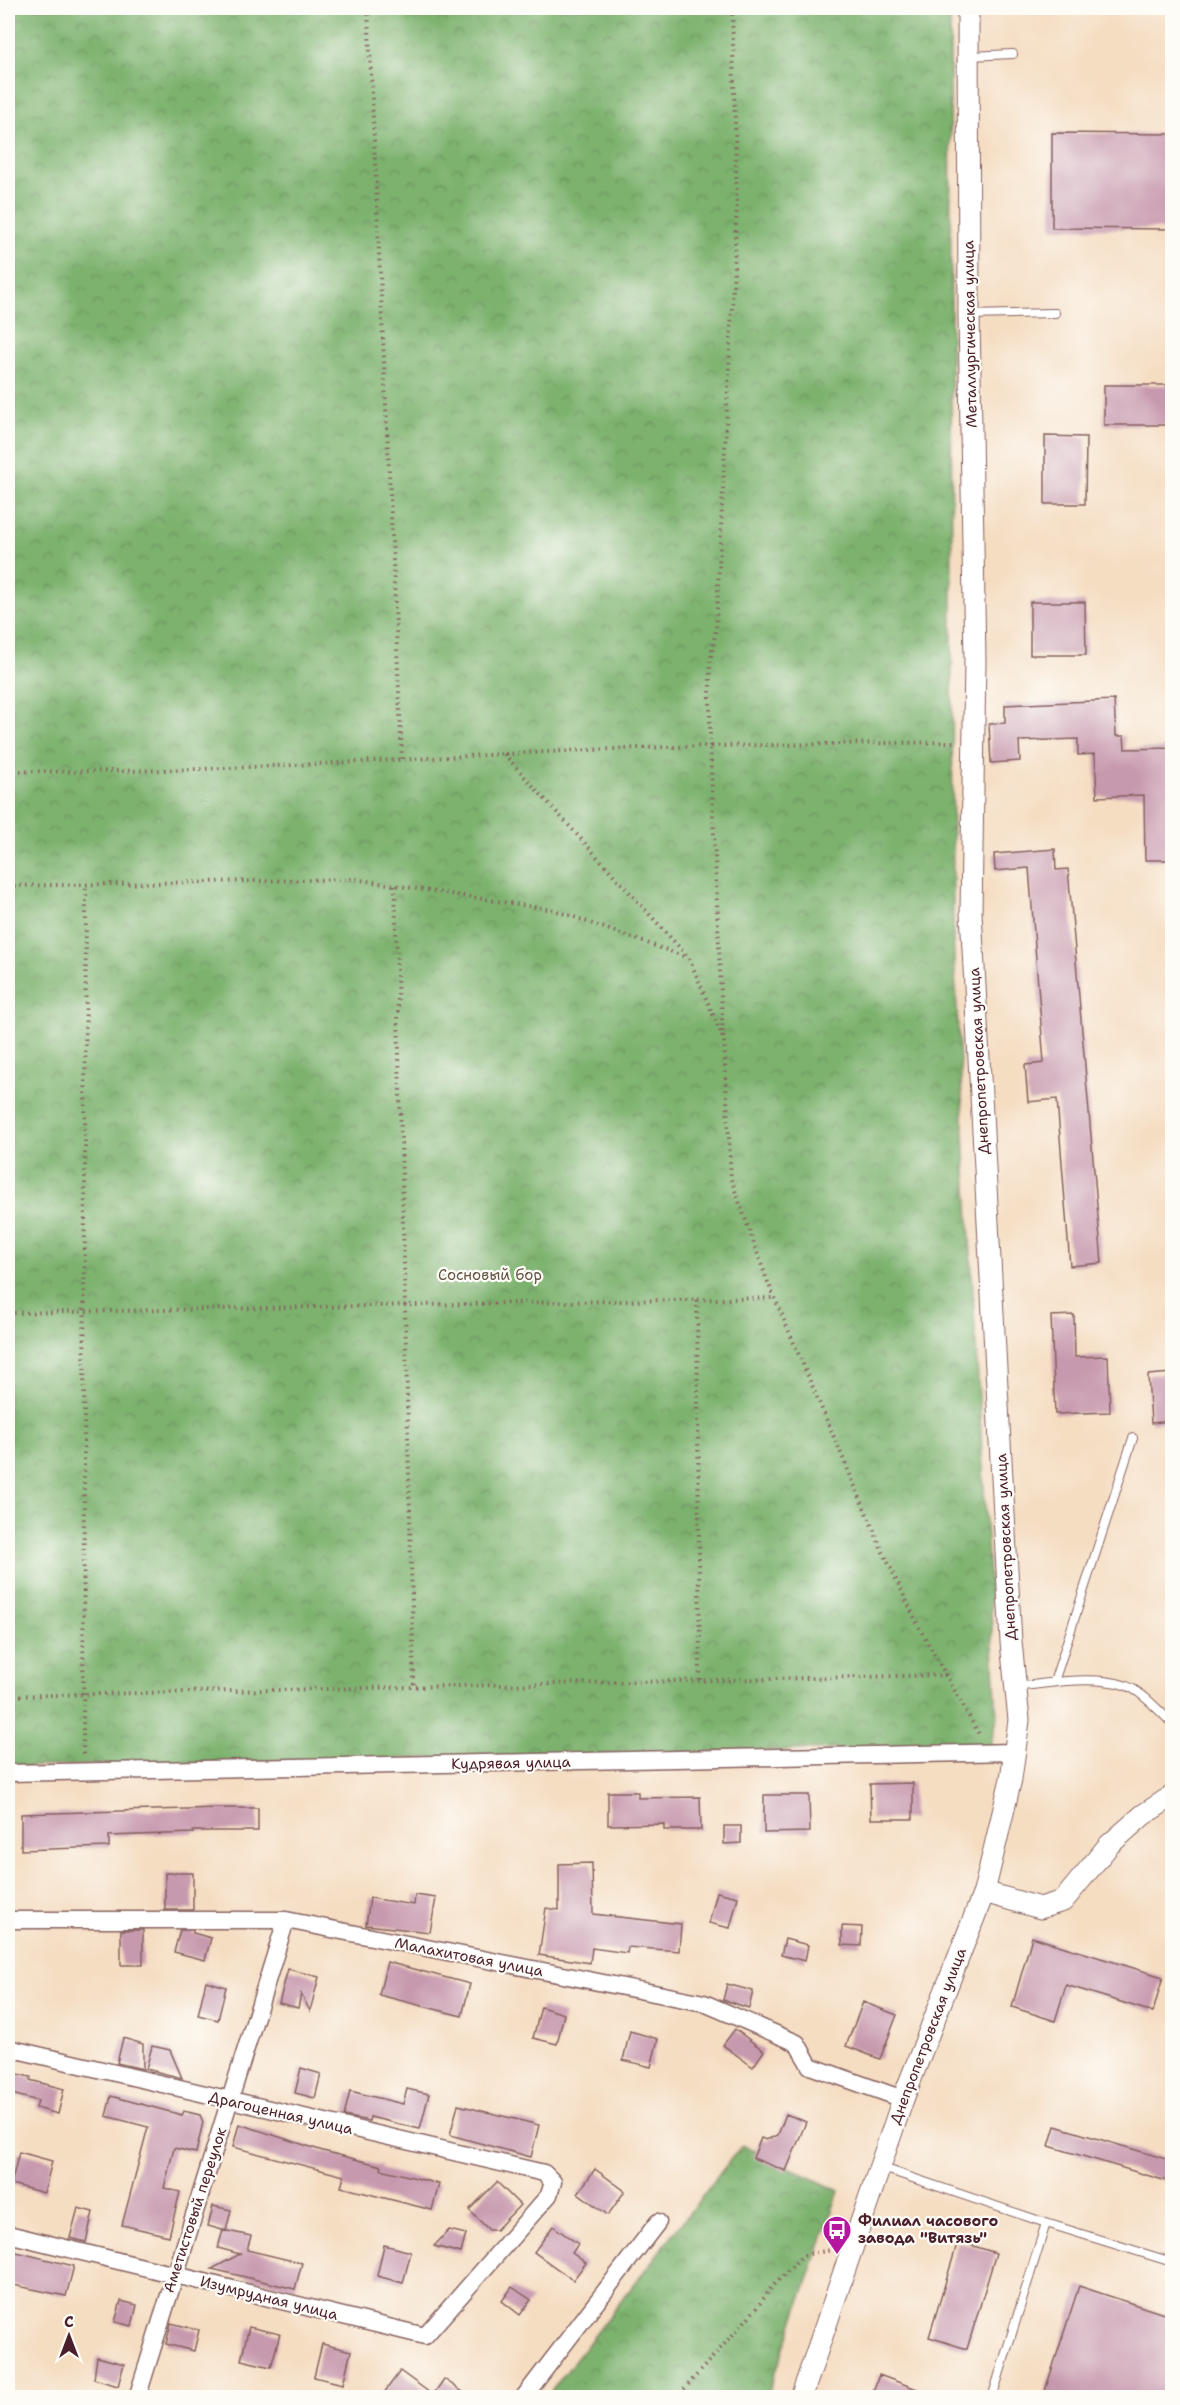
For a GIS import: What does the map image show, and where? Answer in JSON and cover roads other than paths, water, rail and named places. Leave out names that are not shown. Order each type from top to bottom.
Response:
[{"type":"street","name":"Металлургическая улица","points":[[968,8],[969,315],[975,661]]},
{"type":"street","name":"Днепропетровская улица","points":[[801,2397],[903,2099],[984,1892],[1019,1720],[971,913],[975,661]]},
{"type":"street","name":"Кудрявая улица","points":[[8,1773],[1014,1752]]},
{"type":"street","points":[[984,1892],[1040,1908],[1063,1901],[1109,1845],[1143,1815],[1173,1796]]},
{"type":"street","name":"Малахитовая улица","points":[[8,1920],[286,1920],[704,2003],[797,2043],[810,2066],[903,2099]]},
{"type":"street","name":"Аметистовый переулок","points":[[137,2397],[173,2274],[231,2102],[286,1920]]},
{"type":"street","name":"Драгоценная улица","points":[[8,2048],[231,2102],[544,2173],[553,2182],[549,2194],[425,2336]]},
{"type":"street","points":[[523,2397],[658,2222]]},
{"type":"street","name":"Изумрудная улица","points":[[8,2234],[425,2336]]},
{"type":"lane","points":[[968,56],[1013,54]]},
{"type":"lane","points":[[969,315],[1055,313]]},
{"type":"lane","points":[[1054,1682],[1133,1438]]},
{"type":"lane","points":[[1016,1687],[1054,1682],[1102,1682],[1126,1685],[1173,1723]]},
{"type":"lane","points":[[879,2167],[1046,2223],[1173,2262]]},
{"type":"lane","points":[[992,2397],[1046,2223]]},
{"type":"place","name":"Филиал часового завода \"Витязь\"","points":[[837,2256]]},
{"type":"park label","name":"Сосновый бор","points":[[490,1275]]}]
